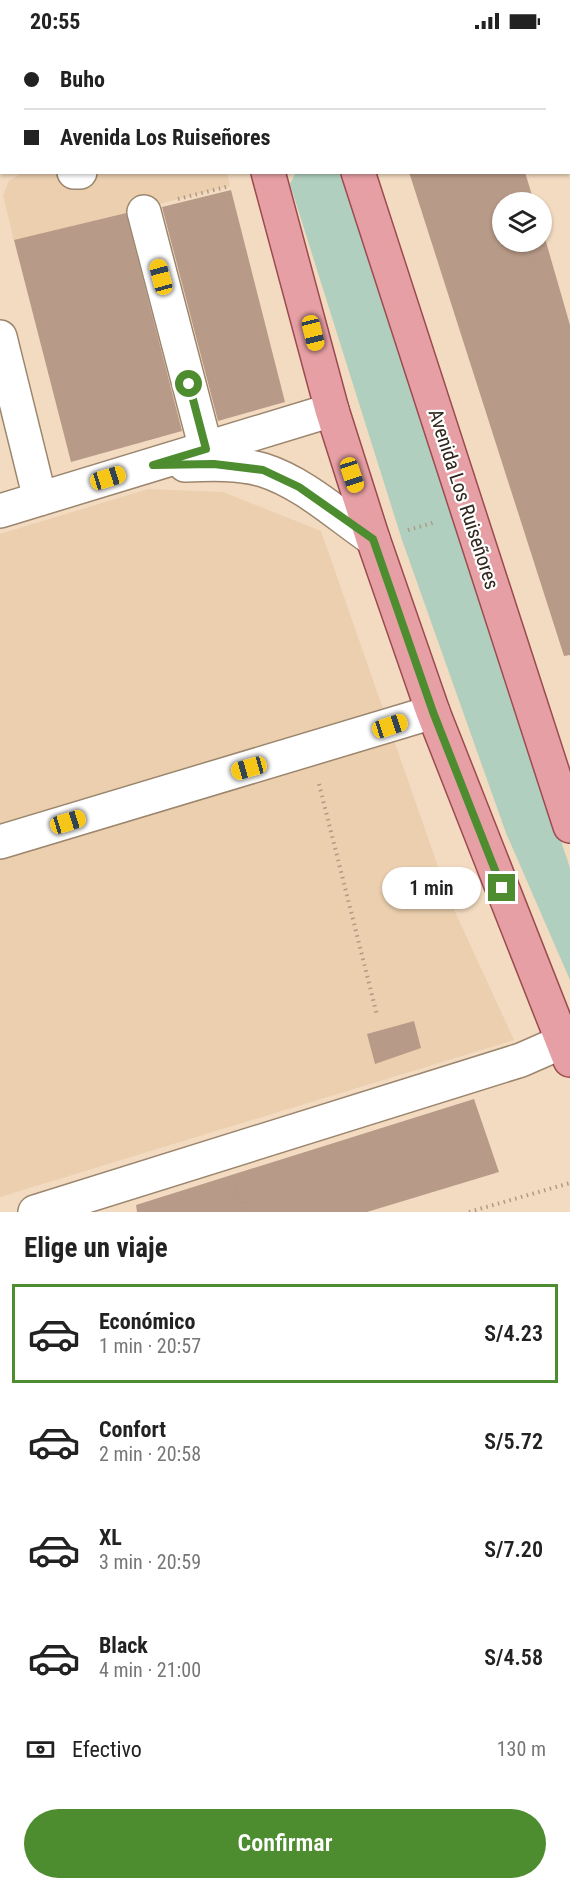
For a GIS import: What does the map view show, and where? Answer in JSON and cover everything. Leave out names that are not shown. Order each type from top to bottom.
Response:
[{"type":"main road","points":[[269,174],[332,410],[373,539],[433,712],[566,1051]]},
{"type":"main road","name":"Avenida Los Ruiseñores","points":[[358,174],[570,826]]},
{"type":"street","points":[[144,212],[206,449]]},
{"type":"street","points":[[0,337],[40,499]]},
{"type":"street","points":[[0,511],[332,410]]},
{"type":"street","points":[[153,465],[214,464],[263,470],[299,487],[373,539]]},
{"type":"street","points":[[0,842],[433,712]]},
{"type":"street","points":[[35,1212],[521,1060],[566,1051]]},
{"type":"path","points":[[144,212],[151,206],[230,186]]},
{"type":"path","points":[[404,531],[441,521]]},
{"type":"path","points":[[317,777],[376,1015]]},
{"type":"path","points":[[234,1180],[245,1212]]},
{"type":"path","points":[[469,1212],[570,1183]]},
{"type":"shaded area","points":[[20,174],[227,174],[230,186],[14,241],[3,195],[9,181]]},
{"type":"shaded area","points":[[148,489],[223,492],[321,531],[450,901],[514,1040],[0,1197],[0,534]]},
{"type":"green space","points":[[295,174],[340,174],[570,868],[570,980],[506,833],[402,540],[290,184]]},
{"type":"building","points":[[410,174],[526,174],[531,192],[492,192],[492,252],[549,252],[570,325],[570,655],[564,656]]},
{"type":"building","points":[[231,190],[285,402],[218,421],[162,207]]},
{"type":"building","points":[[126,213],[182,431],[71,462],[14,240]]},
{"type":"building","points":[[414,1021],[421,1048],[375,1064],[367,1034]]},
{"type":"building","points":[[474,1099],[499,1172],[367,1212],[137,1212],[136,1205]]},
{"type":"route","points":[[189,384],[206,449],[153,465],[214,464],[263,470],[299,487],[373,539],[433,712],[502,888]]}]
